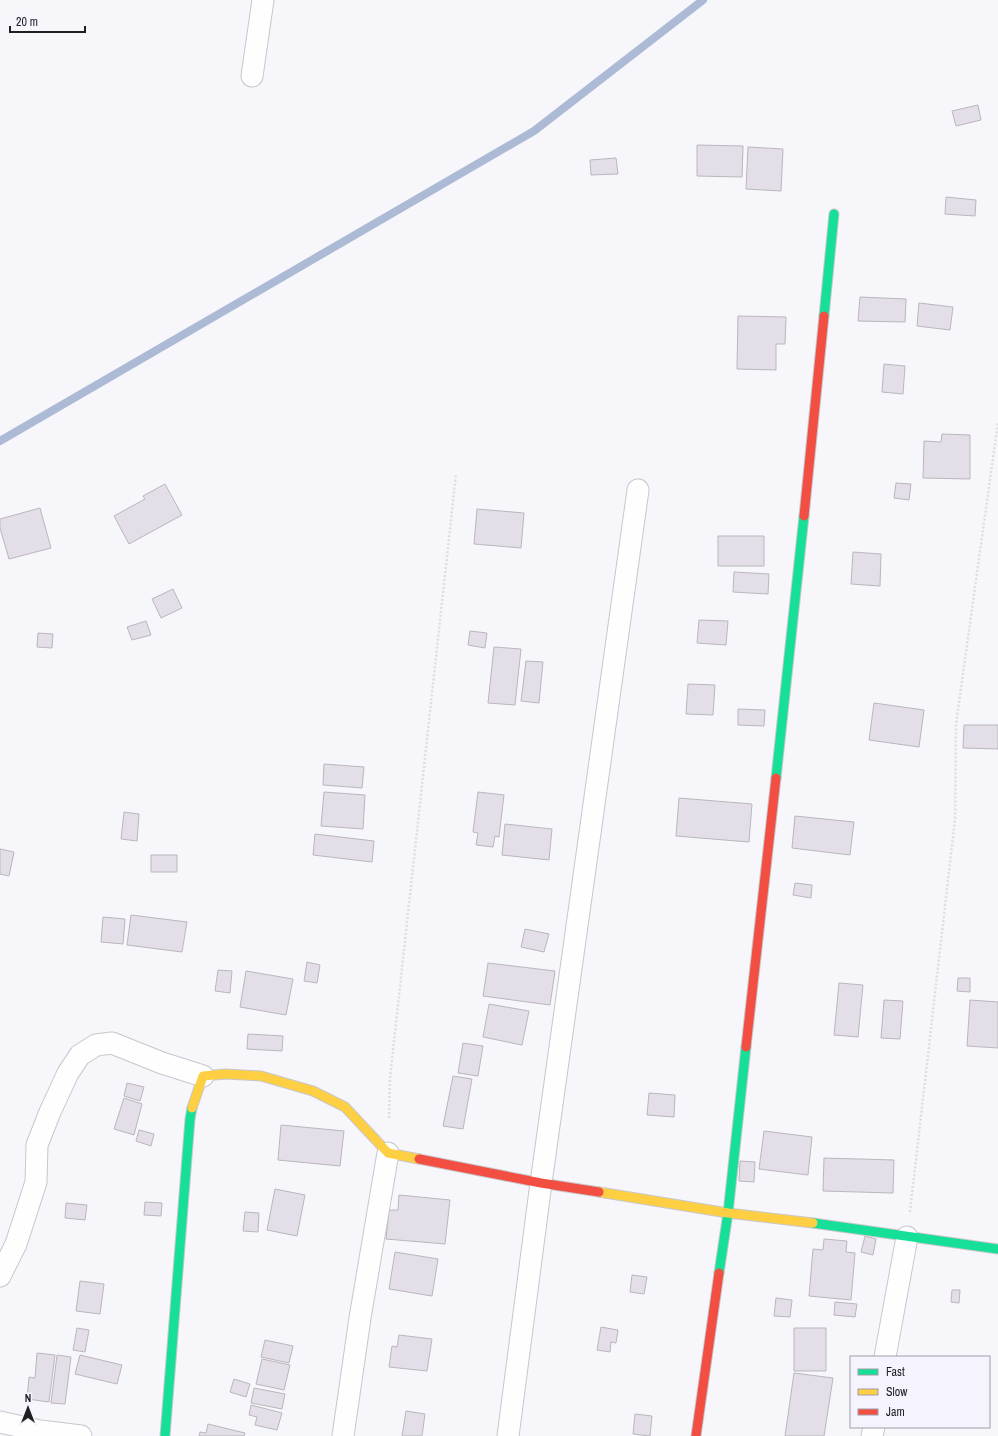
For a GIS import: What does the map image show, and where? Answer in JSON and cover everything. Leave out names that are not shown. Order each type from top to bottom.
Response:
[{"type":"street","points":[[252,76],[263,0]]},
{"type":"street","points":[[696,1436],[728,1212],[796,590],[834,214]]},
{"type":"street","points":[[508,1436],[541,1183],[638,490]]},
{"type":"street","points":[[0,1276],[16,1244],[36,1182],[37,1145],[50,1112],[68,1074],[80,1055],[96,1045],[112,1043],[162,1063],[203,1076],[226,1074],[262,1076],[313,1090],[345,1107],[388,1153],[541,1183],[728,1212],[998,1249]]},
{"type":"street","points":[[165,1436],[190,1119],[193,1102],[203,1076]]},
{"type":"street","points":[[343,1436],[360,1318],[388,1153]]},
{"type":"street","points":[[885,1356],[907,1237]]},
{"type":"street","points":[[0,1422],[40,1431],[81,1436]]},
{"type":"path","points":[[907,1237],[955,819],[956,724],[998,422]]},
{"type":"path","points":[[388,1153],[390,1078],[456,474]]},
{"type":"building","points":[[978,105],[981,120],[956,126],[952,111]]},
{"type":"building","points":[[697,145],[743,146],[742,177],[697,176]]},
{"type":"building","points":[[748,147],[783,149],[781,191],[746,189]]},
{"type":"building","points":[[616,158],[618,174],[591,175],[590,160]]},
{"type":"building","points":[[946,197],[976,200],[975,216],[945,214]]},
{"type":"building","points":[[860,297],[906,299],[905,322],[858,321]]},
{"type":"building","points":[[919,303],[953,307],[950,330],[917,326]]},
{"type":"building","points":[[738,316],[786,317],[785,344],[776,344],[776,370],[737,369]]},
{"type":"building","points":[[884,364],[905,366],[903,394],[882,392]]},
{"type":"building","points":[[942,434],[970,435],[970,479],[923,478],[924,441],[941,442]]},
{"type":"building","points":[[896,483],[911,484],[909,500],[894,498]]},
{"type":"building","points":[[165,484],[182,515],[129,544],[114,516],[145,499],[143,496]]},
{"type":"building","points":[[40,508],[51,548],[9,559],[0,528],[0,519]]},
{"type":"building","points":[[477,509],[524,513],[521,548],[474,544]]},
{"type":"building","points":[[718,536],[764,536],[764,566],[718,566]]},
{"type":"building","points":[[853,552],[881,554],[880,586],[851,584]]},
{"type":"building","points":[[734,572],[769,574],[768,594],[733,592]]},
{"type":"building","points":[[173,589],[182,608],[161,618],[152,599]]},
{"type":"building","points":[[699,620],[728,621],[726,645],[697,643]]},
{"type":"building","points":[[146,621],[151,635],[132,640],[127,627]]},
{"type":"building","points":[[470,631],[487,633],[485,648],[468,645]]},
{"type":"building","points":[[38,633],[53,634],[52,648],[37,647]]},
{"type":"building","points":[[494,647],[521,649],[515,705],[488,703]]},
{"type":"building","points":[[526,661],[543,662],[539,703],[521,701]]},
{"type":"building","points":[[688,684],[715,685],[713,715],[686,714]]},
{"type":"building","points":[[874,703],[924,710],[919,747],[869,740]]},
{"type":"building","points":[[738,709],[765,710],[764,726],[738,725]]},
{"type":"building","points":[[964,725],[998,725],[998,749],[963,748]]},
{"type":"building","points":[[324,764],[364,767],[362,788],[323,785]]},
{"type":"building","points":[[324,792],[365,795],[363,829],[321,826]]},
{"type":"building","points":[[478,792],[504,795],[499,837],[495,836],[493,847],[476,845],[478,833],[473,832]]},
{"type":"building","points":[[679,798],[752,804],[749,842],[676,836]]},
{"type":"building","points":[[124,812],[139,814],[137,841],[121,839]]},
{"type":"building","points":[[795,816],[854,822],[850,855],[792,848]]},
{"type":"building","points":[[505,824],[552,829],[549,860],[502,855]]},
{"type":"building","points":[[315,834],[374,841],[372,862],[313,855]]},
{"type":"building","points":[[0,849],[14,852],[9,876],[0,874]]},
{"type":"building","points":[[151,855],[177,855],[177,872],[151,872]]},
{"type":"building","points":[[795,883],[812,885],[811,898],[793,895]]},
{"type":"building","points":[[131,915],[187,922],[182,952],[127,945]]},
{"type":"building","points":[[103,917],[125,919],[123,944],[101,942]]},
{"type":"building","points":[[525,929],[549,934],[544,952],[521,947]]},
{"type":"building","points":[[307,962],[320,965],[317,983],[304,981]]},
{"type":"building","points":[[488,963],[555,971],[550,1005],[483,996]]},
{"type":"building","points":[[218,970],[232,971],[230,993],[215,991]]},
{"type":"building","points":[[246,971],[293,979],[286,1015],[240,1007]]},
{"type":"building","points":[[958,978],[970,978],[970,992],[957,991]]},
{"type":"building","points":[[839,983],[863,985],[858,1037],[834,1035]]},
{"type":"building","points":[[884,1000],[903,1001],[900,1039],[881,1038]]},
{"type":"building","points":[[970,1000],[998,1002],[998,1048],[967,1046]]},
{"type":"building","points":[[489,1004],[529,1011],[522,1045],[483,1037]]},
{"type":"building","points":[[248,1034],[283,1036],[282,1051],[247,1049]]},
{"type":"building","points":[[463,1043],[483,1046],[478,1076],[458,1073]]},
{"type":"building","points":[[453,1076],[472,1079],[463,1129],[443,1126]]},
{"type":"building","points":[[127,1083],[144,1087],[140,1101],[124,1096]]},
{"type":"building","points":[[649,1093],[675,1095],[674,1117],[647,1115]]},
{"type":"building","points":[[124,1098],[142,1104],[134,1135],[114,1129]]},
{"type":"building","points":[[281,1125],[344,1131],[340,1166],[278,1160]]},
{"type":"building","points":[[139,1130],[154,1134],[151,1146],[136,1141]]},
{"type":"building","points":[[764,1131],[812,1137],[808,1175],[759,1169]]},
{"type":"building","points":[[824,1158],[894,1160],[893,1193],[823,1191]]},
{"type":"building","points":[[740,1161],[755,1162],[754,1182],[739,1181]]},
{"type":"building","points":[[275,1189],[305,1195],[297,1236],[267,1230]]},
{"type":"building","points":[[399,1195],[450,1200],[445,1244],[386,1239],[389,1210],[398,1210]]},
{"type":"building","points":[[145,1202],[162,1203],[161,1216],[144,1215]]},
{"type":"building","points":[[66,1203],[87,1205],[85,1220],[65,1218]]},
{"type":"building","points":[[245,1212],[259,1213],[258,1232],[243,1231]]},
{"type":"building","points":[[865,1236],[876,1239],[873,1255],[861,1252]]},
{"type":"building","points":[[824,1239],[847,1241],[846,1252],[855,1253],[851,1300],[809,1296],[813,1249],[823,1250]]},
{"type":"building","points":[[395,1252],[438,1259],[432,1296],[389,1289]]},
{"type":"building","points":[[632,1275],[647,1277],[644,1294],[630,1292]]},
{"type":"building","points":[[80,1281],[104,1284],[100,1314],[76,1311]]},
{"type":"building","points":[[952,1290],[960,1290],[959,1303],[951,1302]]},
{"type":"building","points":[[776,1298],[792,1300],[790,1317],[774,1316]]},
{"type":"building","points":[[835,1302],[857,1304],[855,1317],[834,1315]]},
{"type":"building","points":[[601,1327],[618,1330],[616,1343],[611,1342],[610,1352],[597,1350]]},
{"type":"building","points":[[77,1328],[89,1330],[85,1352],[73,1350]]},
{"type":"building","points":[[794,1328],[826,1328],[826,1371],[794,1371]]},
{"type":"building","points":[[399,1335],[432,1339],[427,1371],[389,1367],[392,1346],[397,1347]]},
{"type":"building","points":[[265,1340],[293,1346],[289,1363],[261,1357]]},
{"type":"building","points":[[37,1353],[55,1355],[49,1402],[27,1399],[29,1377],[35,1378]]},
{"type":"building","points":[[57,1355],[71,1357],[65,1404],[51,1403]]},
{"type":"building","points":[[80,1355],[122,1365],[117,1384],[75,1374]]},
{"type":"building","points":[[262,1359],[290,1365],[284,1390],[256,1384]]},
{"type":"building","points":[[794,1373],[833,1378],[824,1436],[785,1436]]},
{"type":"building","points":[[234,1379],[250,1384],[246,1397],[230,1392]]},
{"type":"building","points":[[254,1388],[285,1394],[282,1409],[251,1403]]},
{"type":"building","points":[[251,1405],[282,1413],[277,1430],[255,1425],[257,1417],[249,1415]]},
{"type":"building","points":[[406,1411],[425,1414],[422,1436],[402,1436]]},
{"type":"building","points":[[635,1414],[652,1416],[650,1436],[633,1434]]},
{"type":"building","points":[[208,1424],[245,1433],[244,1436],[199,1436],[200,1432],[206,1433]]},
{"type":"waterway","points":[[0,441],[534,131],[703,0]]},
{"type":"traffic: fast","points":[[824,316],[834,214]]},
{"type":"traffic: fast","points":[[776,778],[804,516]]},
{"type":"traffic: fast","points":[[719,1273],[728,1213],[746,1047]]},
{"type":"traffic: fast","points":[[165,1436],[192,1108]]},
{"type":"traffic: fast","points":[[813,1223],[998,1249]]},
{"type":"traffic: slow","points":[[192,1108],[203,1076],[226,1074],[261,1076],[313,1091],[345,1107],[388,1153],[419,1159]]},
{"type":"traffic: slow","points":[[599,1192],[728,1213],[813,1223]]},
{"type":"traffic: jam","points":[[804,516],[824,316]]},
{"type":"traffic: jam","points":[[746,1047],[776,778]]},
{"type":"traffic: jam","points":[[419,1159],[541,1183],[599,1192]]},
{"type":"traffic: jam","points":[[696,1436],[719,1273]]}]
